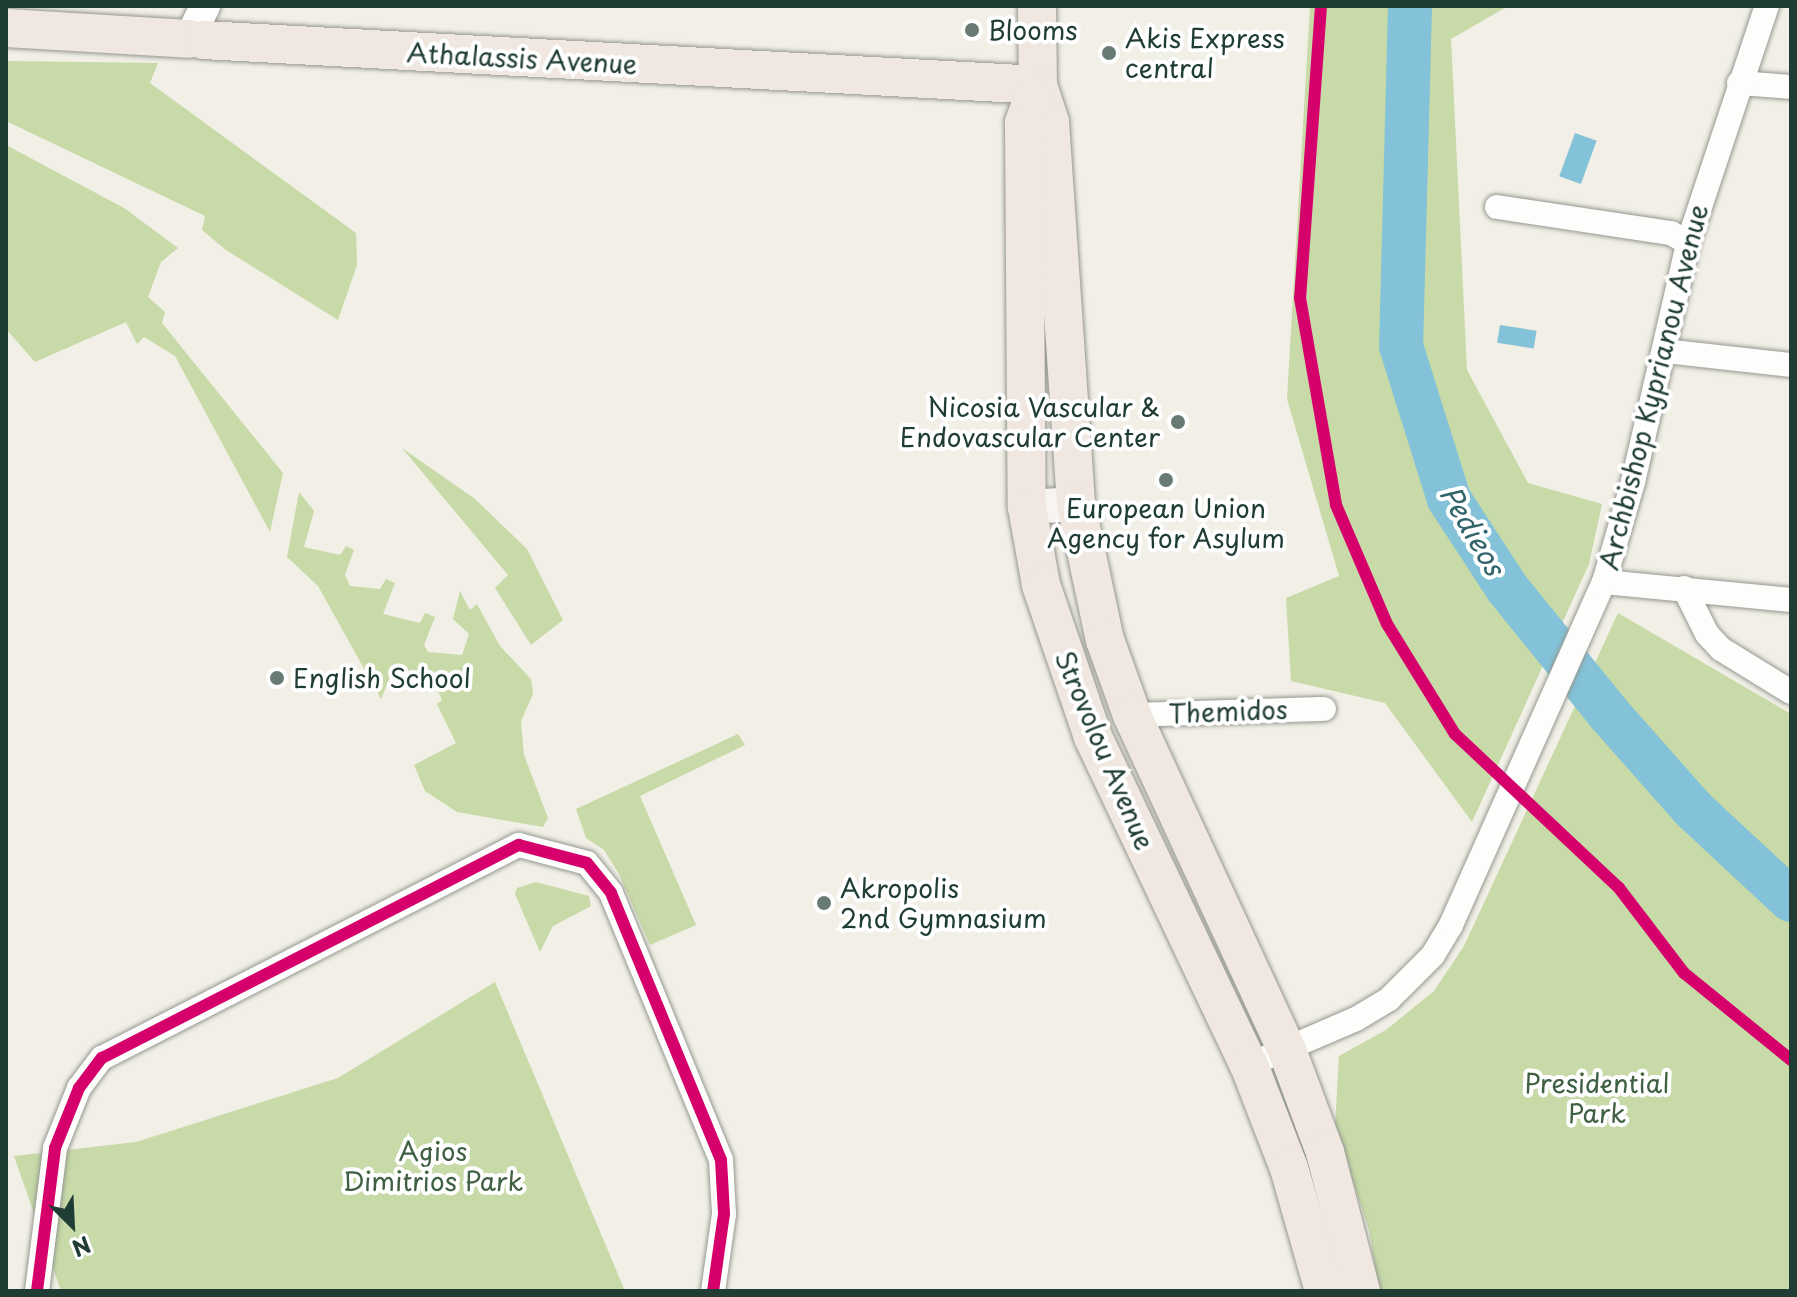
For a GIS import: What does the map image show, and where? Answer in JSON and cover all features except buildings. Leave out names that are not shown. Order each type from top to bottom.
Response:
[{"type":"main road","name":"Strovolou Avenue","points":[[1037,6],[1038,85],[1050,122],[1076,504],[1105,640],[1132,715],[1287,1050],[1325,1152],[1361,1291]]},
{"type":"main road","name":"Athalassis Avenue","points":[[6,28],[199,29],[1038,85]]},
{"type":"main road","name":"Strovolou Avenue","points":[[1038,85],[1024,123],[1027,507],[1041,585],[1093,737],[1249,1065],[1289,1168],[1324,1291]]},
{"type":"main road","points":[[1027,507],[1076,504]]},
{"type":"street","name":"Archbishop Kyprianou Avenue","points":[[1249,1065],[1356,1019],[1411,979],[1451,925],[1604,582],[1664,351],[1688,243],[1767,6]]},
{"type":"street","points":[[1739,83],[1791,87]]},
{"type":"street","points":[[1497,207],[1671,233],[1688,243]]},
{"type":"street","points":[[1664,351],[1791,365]]},
{"type":"street","points":[[1604,582],[1791,600]]},
{"type":"street","points":[[1684,588],[1707,634],[1721,649],[1791,692]]},
{"type":"street","name":"Themidos","points":[[1132,715],[1324,709]]},
{"type":"street","points":[[37,1291],[55,1148],[79,1088],[102,1058],[519,845],[587,863],[611,893],[721,1160],[724,1214],[713,1291]]},
{"type":"green space","points":[[1310,6],[1508,6],[1451,39],[1467,370],[1528,483],[1602,504],[1589,564],[1472,822],[1385,703],[1291,681],[1286,598],[1339,576],[1287,399]]},
{"type":"green space","points":[[6,61],[158,63],[150,83],[356,233],[357,265],[338,320],[226,250],[202,230],[205,216],[6,121]]},
{"type":"green space","points":[[6,145],[124,208],[178,248],[161,262],[148,297],[165,312],[162,323],[283,473],[270,532],[175,356],[144,337],[137,344],[126,322],[35,362],[6,329]]},
{"type":"green space","points":[[402,448],[475,499],[527,549],[563,620],[531,645],[495,588],[508,575]]},
{"type":"green space","points":[[299,492],[314,511],[304,547],[340,555],[346,546],[354,550],[345,575],[350,586],[380,589],[386,579],[395,583],[383,614],[420,623],[425,613],[435,617],[424,645],[428,652],[462,655],[469,634],[453,619],[460,591],[470,610],[477,604],[500,646],[531,679],[533,694],[521,721],[524,755],[548,818],[543,827],[457,812],[425,791],[414,765],[456,743],[437,704],[442,700],[433,679],[394,667],[381,699],[318,586],[287,557]]},
{"type":"green space","name":"Presidential Park","points":[[1618,613],[1791,714],[1791,1291],[1379,1291],[1369,1230],[1335,1127],[1339,1056],[1386,1030],[1434,991],[1464,946]]},
{"type":"green space","points":[[738,734],[745,745],[640,796],[696,925],[650,945],[619,874],[604,850],[586,838],[576,809]]},
{"type":"green space","points":[[536,882],[589,896],[591,906],[553,926],[540,952],[515,894],[517,888]]},
{"type":"green space","name":"Agios Dimitrios Park","points":[[495,982],[625,1291],[61,1291],[14,1156],[136,1142],[338,1078]]},
{"type":"water","points":[[1575,133],[1597,141],[1581,184],[1559,176]]},
{"type":"water","points":[[1500,325],[1537,331],[1534,349],[1497,343]]},
{"type":"waterway","name":"Pedieos","points":[[1410,6],[1401,346],[1449,499],[1507,588],[1609,714],[1694,810],[1791,900]]},
{"type":"cycle path","points":[[1321,6],[1300,298],[1336,505],[1387,624],[1455,734],[1619,888],[1684,973],[1791,1060]]},
{"type":"cycle path","points":[[37,1291],[55,1148],[79,1088],[102,1058],[519,845],[587,863],[611,893],[721,1160],[724,1214],[713,1291]]},
{"type":"place","name":"Blooms","points":[[972,30]]},
{"type":"place","name":"Akis Express central","points":[[1109,53]]},
{"type":"place","name":"Nicosia Vascular & Endovascular Center","points":[[1178,422]]},
{"type":"place","name":"European Union Agency for Asylum","points":[[1166,480]]},
{"type":"place","name":"English School","points":[[277,678]]},
{"type":"place","name":"Akropolis 2nd Gymnasium","points":[[824,903]]}]
